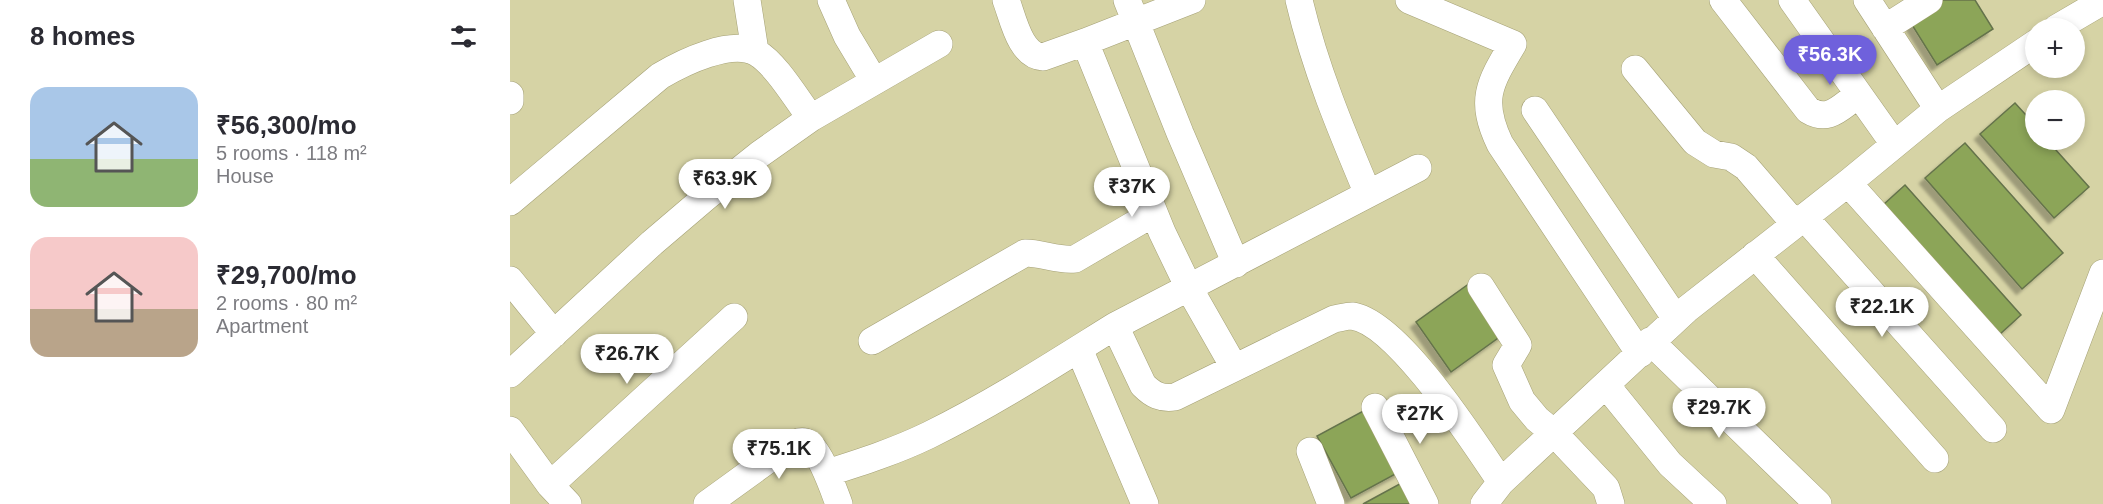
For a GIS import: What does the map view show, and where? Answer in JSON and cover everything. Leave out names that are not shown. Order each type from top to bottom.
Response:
[{"type":"street","points":[[747,0],[755,51]]},
{"type":"street","points":[[831,0],[847,36],[874,81]]},
{"type":"street","points":[[1006,0],[1022,41],[1028,50],[1036,56],[1043,57],[1085,42],[1132,11],[1192,0]]},
{"type":"street","points":[[1299,0],[1310,46],[1368,194]]},
{"type":"street","points":[[1409,0],[1513,44],[1493,78],[1487,102],[1490,124],[1500,144],[1645,348],[1818,504]]},
{"type":"street","points":[[1723,0],[1808,110],[1818,116],[1829,115],[1858,95]]},
{"type":"street","points":[[1792,0],[1894,144]]},
{"type":"street","points":[[1867,0],[1938,108]]},
{"type":"street","points":[[1886,28],[1929,0]]},
{"type":"street","points":[[2074,18],[2103,1]]},
{"type":"street","points":[[1132,11],[1180,133],[1236,264]]},
{"type":"street","points":[[1085,42],[1154,213],[1189,288],[1234,367]]},
{"type":"street","points":[[510,374],[652,243],[706,197],[811,118],[939,44]]},
{"type":"street","points":[[510,202],[660,76],[684,62],[708,53],[735,49],[755,51],[768,61],[811,118]]},
{"type":"street","points":[[1484,504],[1501,482],[1676,319],[1848,183],[1938,108],[2025,50]]},
{"type":"street","points":[[1635,69],[1695,142],[1714,154],[1731,157],[1746,167],[1800,221],[1993,429]]},
{"type":"street","points":[[510,95],[510,101]]},
{"type":"street","points":[[1535,110],[1676,319]]},
{"type":"street","points":[[827,473],[880,456],[928,435],[995,400],[1115,326],[1419,168]]},
{"type":"street","points":[[1848,183],[2051,410],[2097,313],[2103,273]]},
{"type":"street","points":[[872,340],[1024,253],[1036,253],[1064,260],[1075,259],[1154,213]]},
{"type":"street","points":[[1755,255],[1935,459]]},
{"type":"street","points":[[510,280],[554,334]]},
{"type":"street","points":[[1481,286],[1518,345],[1506,365],[1522,401],[1606,488],[1611,504]]},
{"type":"street","points":[[1115,326],[1143,385],[1150,393],[1163,399],[1175,397],[1334,319],[1352,316],[1370,323],[1400,349],[1436,387],[1501,482]]},
{"type":"street","points":[[549,485],[734,317]]},
{"type":"street","points":[[1079,349],[1145,504]]},
{"type":"street","points":[[1606,385],[1670,464],[1713,504]]},
{"type":"street","points":[[1375,407],[1425,504]]},
{"type":"street","points":[[510,430],[549,485],[568,504]]},
{"type":"street","points":[[707,504],[783,449],[804,441],[811,446],[827,473],[839,504]]},
{"type":"street","points":[[1310,451],[1331,504]]},
{"type":"building","points":[[1941,0],[1975,0],[1993,29],[1937,65],[1909,20]]},
{"type":"building","points":[[2015,103],[2025,114],[2025,150],[2056,150],[2089,187],[2054,218],[1980,134]]},
{"type":"building","points":[[1965,143],[2063,253],[2022,289],[1925,178]]},
{"type":"building","points":[[1905,185],[2021,315],[1999,335],[1883,205]]},
{"type":"building","points":[[1470,283],[1505,333],[1451,372],[1416,322]]},
{"type":"building","points":[[1367,409],[1401,471],[1351,498],[1317,436]]},
{"type":"building","points":[[1407,480],[1420,504],[1363,504]]}]
